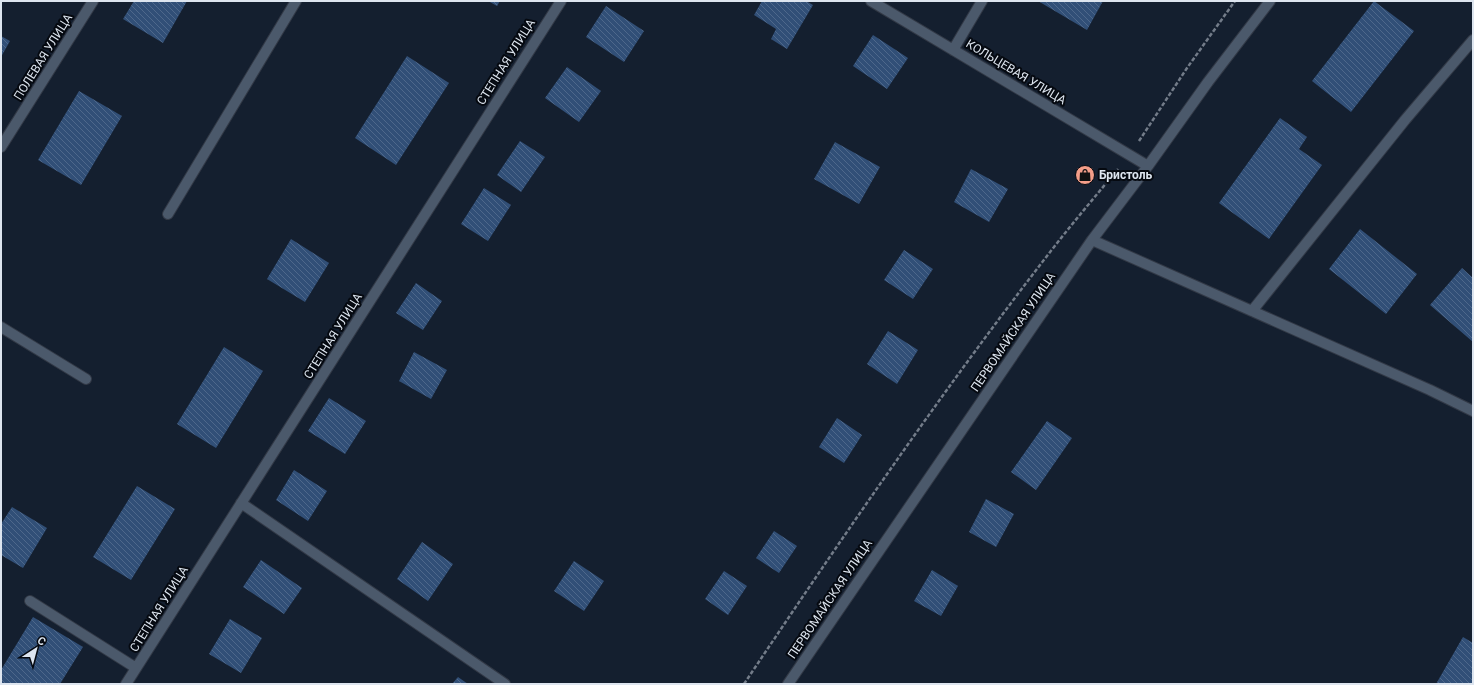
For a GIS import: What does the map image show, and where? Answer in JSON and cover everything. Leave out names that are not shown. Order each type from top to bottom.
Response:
[{"type":"street","name":"ПОЛЕВАЯ УЛИЦА","points":[[1,147],[93,1]]},
{"type":"street","points":[[168,214],[296,1]]},
{"type":"street","name":"СТЕПНАЯ УЛИЦА","points":[[126,684],[561,1]]},
{"type":"street","name":"КОЛЬЦЕВАЯ УЛИЦА","points":[[871,1],[1148,166]]},
{"type":"street","points":[[953,50],[982,1]]},
{"type":"street","name":"ПЕРВОМАЙСКАЯ УЛИЦА","points":[[788,684],[1092,240],[1148,166],[1208,82],[1270,1]]},
{"type":"street","points":[[1252,311],[1405,120],[1473,40]]},
{"type":"street","points":[[1092,240],[1430,390],[1473,411]]},
{"type":"street","points":[[1,327],[86,379]]},
{"type":"street","points":[[241,503],[505,684]]},
{"type":"street","points":[[30,601],[136,668]]},
{"type":"path","points":[[744,684],[813,580],[964,366],[1048,255],[1130,154],[1186,68],[1235,1]]},
{"type":"building","points":[[134,1],[187,1],[163,43],[123,19]]},
{"type":"building","points":[[488,1],[500,1],[497,6]]},
{"type":"building","points":[[762,1],[806,1],[813,5],[787,49],[771,39],[776,29],[754,15]]},
{"type":"building","points":[[1038,1],[1103,1],[1087,30]]},
{"type":"building","points":[[1374,1],[1414,31],[1351,112],[1312,81]]},
{"type":"building","points":[[606,6],[644,31],[624,62],[586,37]]},
{"type":"building","points":[[873,35],[908,58],[887,89],[853,66]]},
{"type":"building","points":[[1,36],[10,41],[1,57]]},
{"type":"building","points":[[407,56],[449,83],[396,165],[355,138]]},
{"type":"building","points":[[567,67],[601,91],[579,122],[545,98]]},
{"type":"building","points":[[79,91],[122,116],[81,185],[38,160]]},
{"type":"building","points":[[1280,118],[1307,137],[1299,149],[1322,165],[1269,239],[1219,203]]},
{"type":"building","points":[[520,141],[545,157],[521,192],[497,175]]},
{"type":"building","points":[[835,142],[880,167],[859,204],[814,179]]},
{"type":"building","points":[[971,169],[1008,189],[989,222],[954,202]]},
{"type":"building","points":[[484,188],[511,205],[488,241],[461,224]]},
{"type":"building","points":[[1360,229],[1417,274],[1386,314],[1329,269]]},
{"type":"building","points":[[291,239],[329,263],[305,302],[267,279]]},
{"type":"building","points":[[904,250],[933,269],[913,299],[884,280]]},
{"type":"building","points":[[1462,268],[1473,278],[1473,342],[1430,305]]},
{"type":"building","points":[[416,283],[442,301],[423,330],[396,313]]},
{"type":"building","points":[[888,331],[918,350],[897,384],[867,364]]},
{"type":"building","points":[[224,347],[263,371],[216,448],[177,424]]},
{"type":"building","points":[[414,352],[447,370],[431,399],[399,381]]},
{"type":"building","points":[[329,398],[366,421],[345,454],[308,431]]},
{"type":"building","points":[[837,418],[862,435],[844,463],[819,447]]},
{"type":"building","points":[[1047,421],[1072,438],[1036,490],[1011,472]]},
{"type":"building","points":[[294,470],[327,491],[308,521],[276,500]]},
{"type":"building","points":[[137,486],[175,509],[131,580],[93,557]]},
{"type":"building","points":[[986,499],[1014,514],[996,547],[969,532]]},
{"type":"building","points":[[12,507],[47,528],[23,568],[1,555],[1,524]]},
{"type":"building","points":[[774,531],[797,546],[779,573],[756,558]]},
{"type":"building","points":[[422,542],[453,564],[428,601],[397,579]]},
{"type":"building","points":[[261,560],[302,588],[284,614],[243,587]]},
{"type":"building","points":[[574,561],[604,581],[584,611],[554,591]]},
{"type":"building","points":[[932,570],[958,586],[941,616],[914,601]]},
{"type":"building","points":[[724,571],[747,586],[728,615],[705,599]]},
{"type":"building","points":[[33,617],[83,647],[60,684],[1,684],[1,670]]},
{"type":"building","points":[[230,619],[262,638],[241,673],[209,654]]},
{"type":"building","points":[[1463,637],[1473,643],[1473,684],[1436,684]]},
{"type":"building","points":[[458,677],[468,684],[452,684]]},
{"type":"place","name":"Бристоль","points":[[1085,175]]}]
